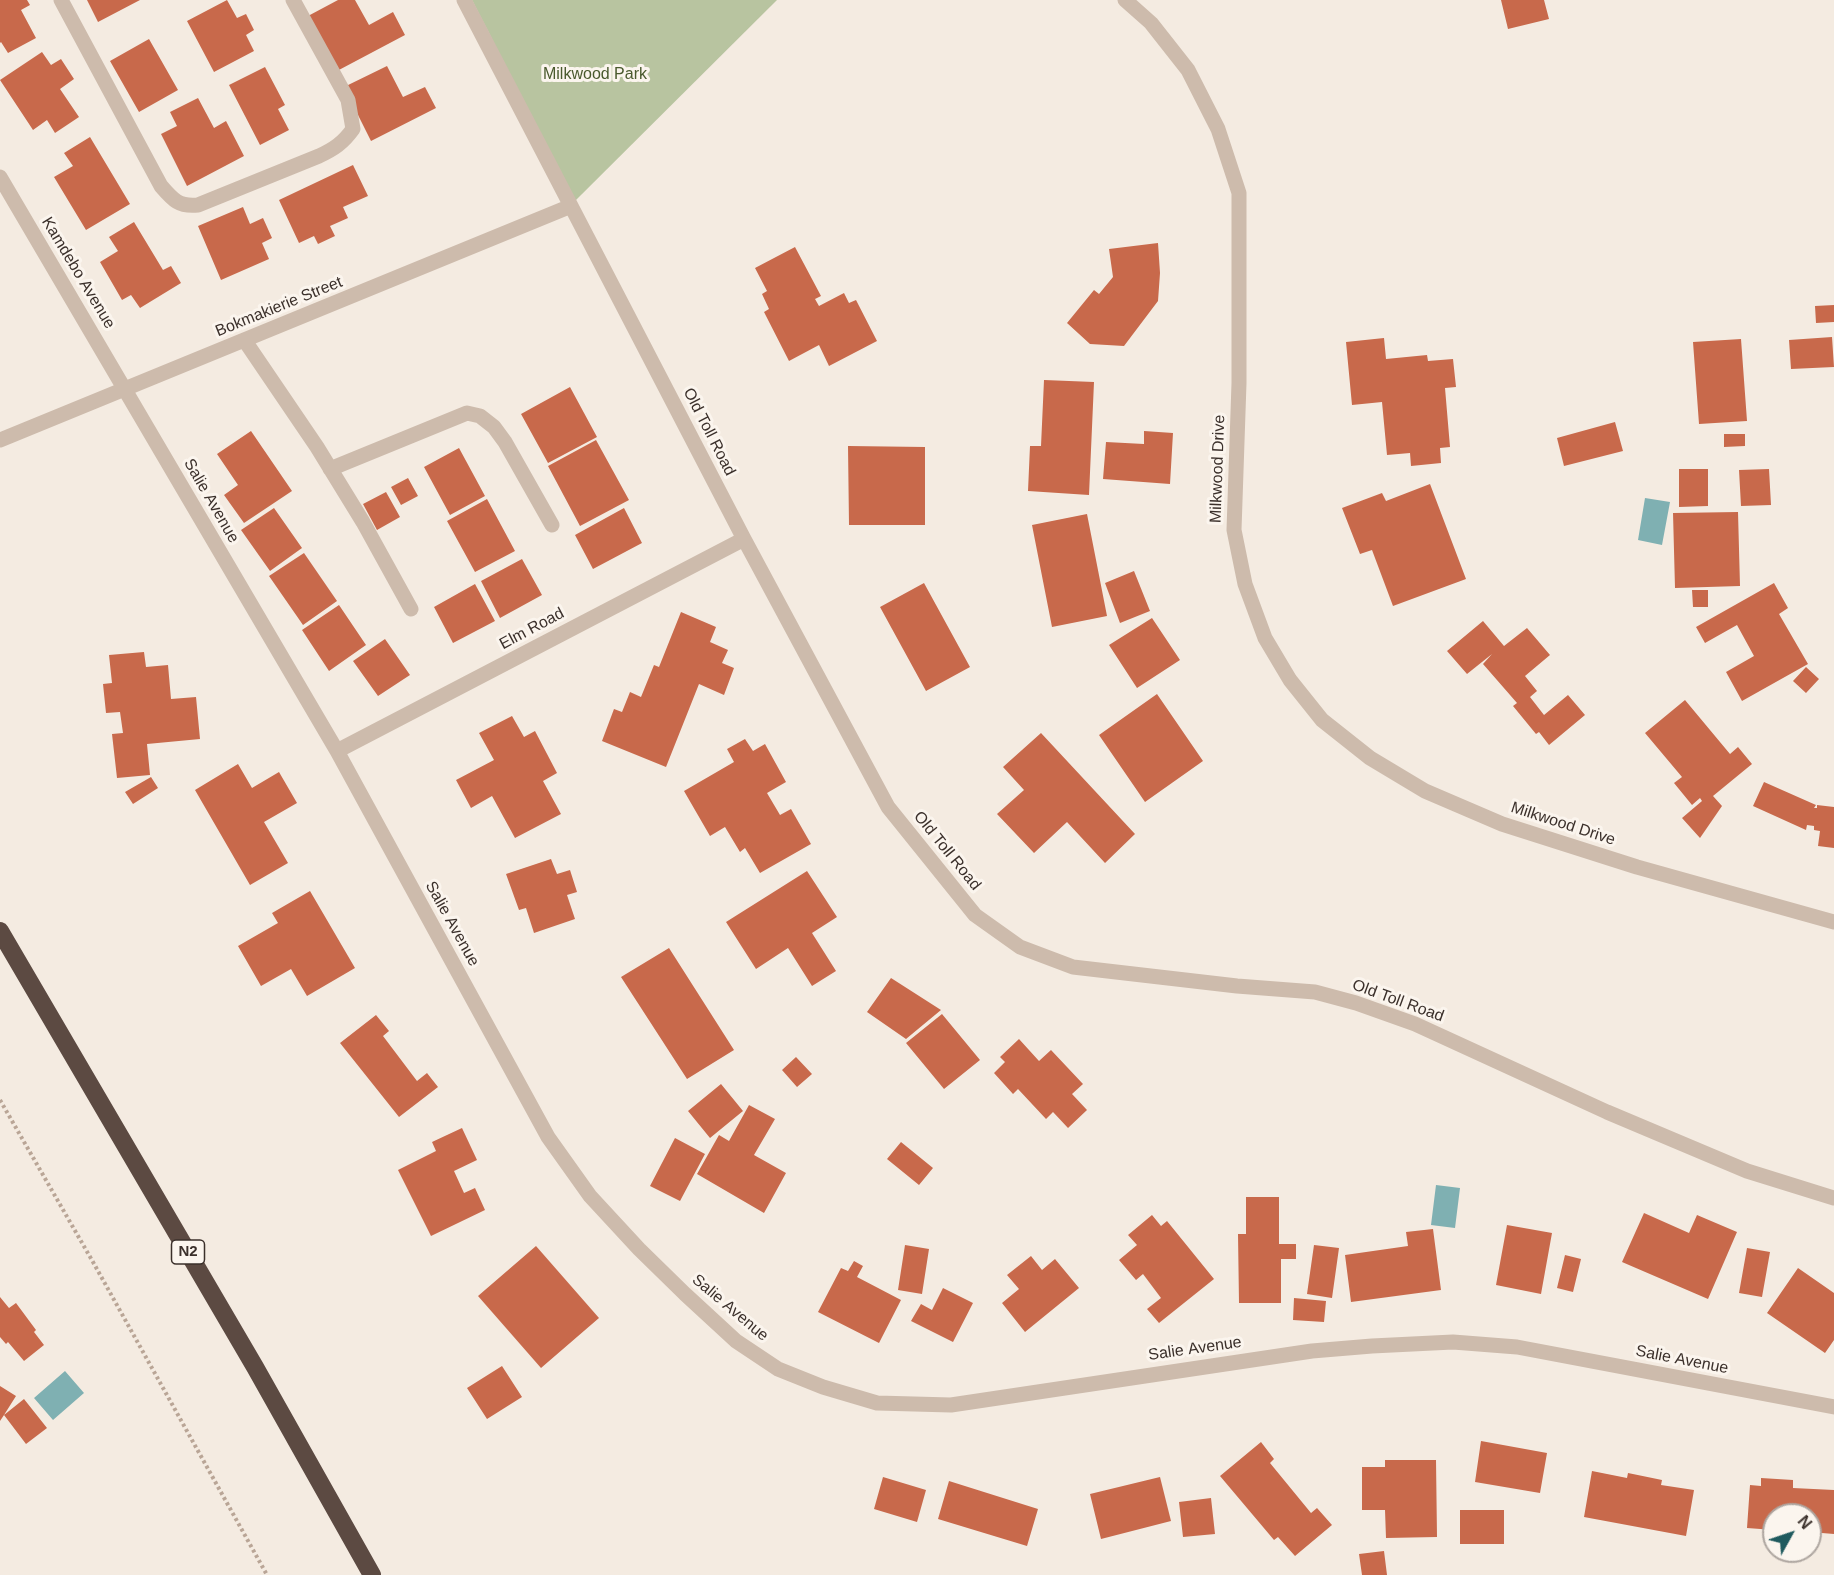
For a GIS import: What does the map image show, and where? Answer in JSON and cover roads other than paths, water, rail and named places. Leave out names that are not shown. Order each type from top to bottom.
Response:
[{"type":"highway","name":"N2","points":[[0,931],[255,1367],[372,1575]]},
{"type":"street","points":[[60,0],[161,186],[172,199],[185,206],[198,205],[319,156],[346,140],[352,129],[348,100],[293,0]]},
{"type":"street","name":"Old Toll Road","points":[[464,0],[744,539],[888,807],[975,915],[1020,947],[1073,967],[1237,986],[1316,992],[1356,1003],[1415,1024],[1607,1112],[1747,1171],[1834,1198]]},
{"type":"street","name":"Milkwood Drive","points":[[1125,0],[1150,23],[1188,70],[1218,129],[1239,193],[1239,383],[1234,530],[1245,584],[1265,638],[1290,680],[1322,720],[1370,758],[1425,790],[1502,824],[1637,867],[1834,922]]},
{"type":"street","name":"Kamdebo Avenue","points":[[0,177],[125,389]]},
{"type":"street","name":"Bokmakierie Street","points":[[0,440],[571,206]]},
{"type":"street","points":[[245,341],[363,522],[411,609]]},
{"type":"street","name":"Salie Avenue","points":[[125,389],[337,751],[548,1137],[590,1196],[662,1272],[736,1341],[778,1369],[823,1387],[877,1403],[951,1405],[1312,1351],[1453,1342],[1516,1347],[1834,1407]]},
{"type":"street","points":[[330,469],[467,413],[480,416],[494,426],[505,442],[552,525]]},
{"type":"street","name":"Elm Road","points":[[337,751],[744,539]]},
{"type":"water","points":[[1645,498],[1670,502],[1662,545],[1638,540]]},
{"type":"water","points":[[1436,1185],[1460,1188],[1455,1228],[1431,1225]]},
{"type":"water","points":[[65,1371],[84,1393],[53,1420],[34,1398]]},
{"type":"park label","name":"Milkwood Park","points":[[595,75]]}]
